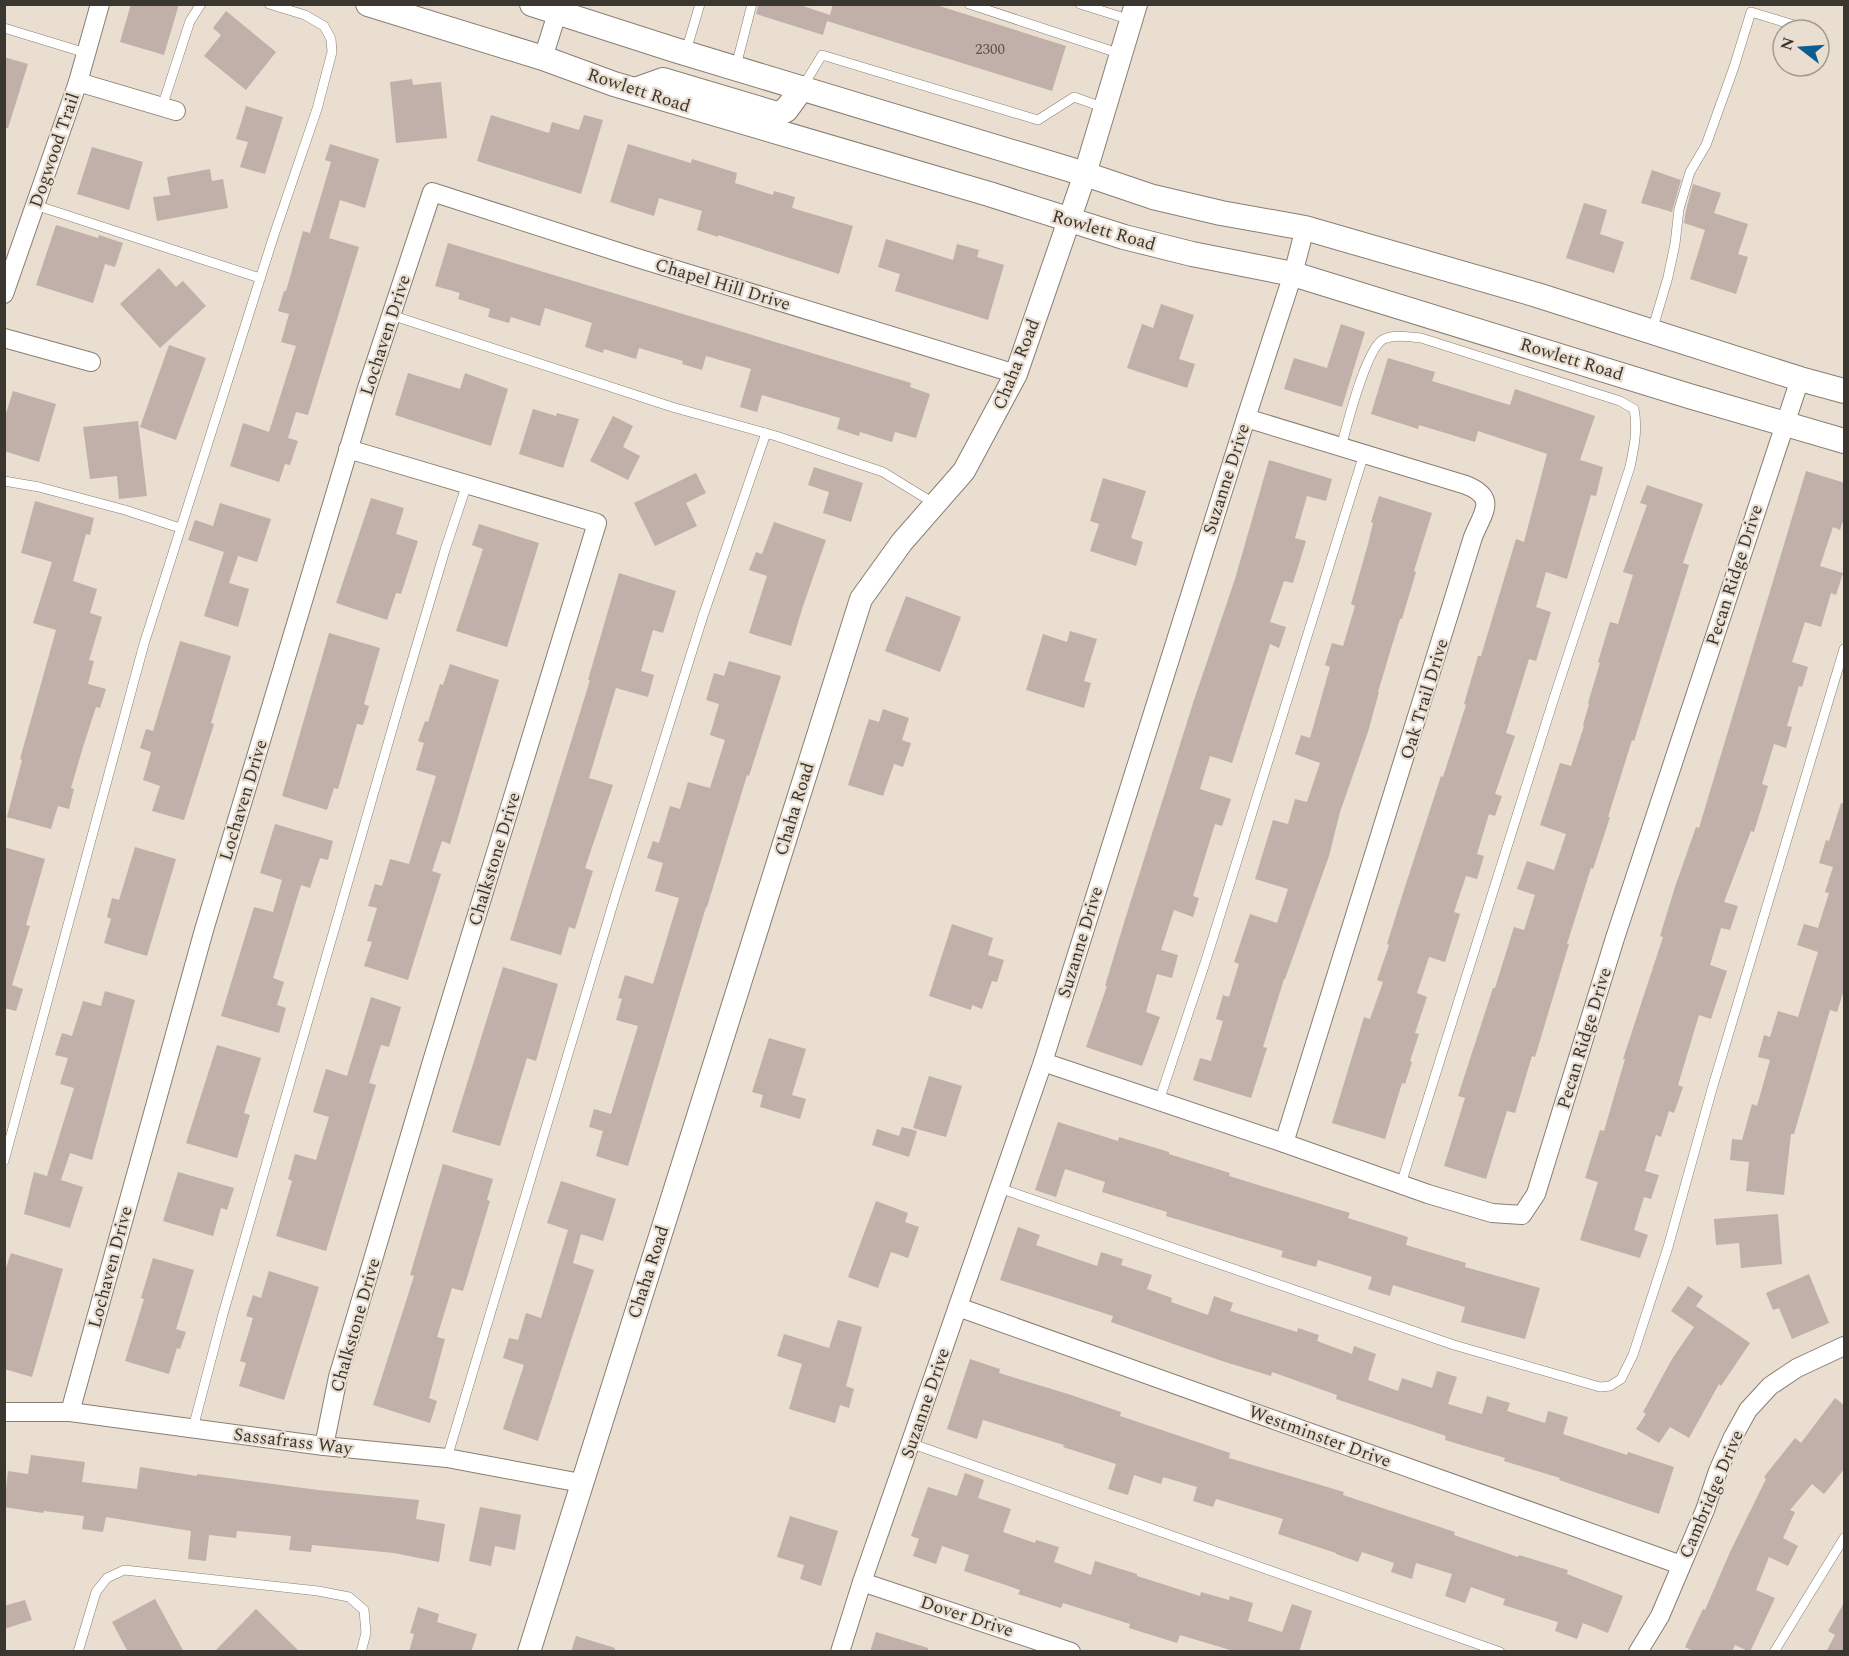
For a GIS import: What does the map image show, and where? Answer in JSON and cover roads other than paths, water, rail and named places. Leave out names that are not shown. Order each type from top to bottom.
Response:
[{"type":"main road","name":"Rowlett Road","points":[[368,4],[543,58],[635,90],[969,188],[1069,221],[1151,245],[1293,274],[1689,396],[1845,441]]},
{"type":"main road","points":[[532,4],[558,8],[685,53],[1171,201],[1221,213],[1305,228],[1537,295],[1800,379],[1845,391]]},
{"type":"main road","points":[[635,90],[663,80],[777,114],[786,110],[802,88]]},
{"type":"street","name":"Dogwood Trail","points":[[4,294],[78,82],[100,4]]},
{"type":"street","points":[[543,58],[558,8]]},
{"type":"street","name":"Chaha Road","points":[[530,1652],[581,1483],[861,599],[902,542],[964,471],[1016,374],[1085,174],[1133,12]]},
{"type":"street","points":[[78,82],[169,109]]},
{"type":"street","name":"Lochaven Drive","points":[[70,1412],[204,930],[348,449],[432,192]]},
{"type":"street","name":"Chapel Hill Drive","points":[[432,192],[1016,374]]},
{"type":"street","name":"Suzanne Drive","points":[[840,1652],[862,1582],[1043,1062],[1293,274],[1305,228]]},
{"type":"street","points":[[4,338],[91,362]]},
{"type":"street","name":"Pecan Ridge Drive","points":[[1043,1062],[1491,1213],[1522,1215],[1536,1194],[1615,938],[1800,379]]},
{"type":"street","name":"Oak Trail Drive","points":[[1246,418],[1479,490],[1485,497],[1486,507],[1473,537],[1284,1143]]},
{"type":"street","name":"Chalkstone Drive","points":[[324,1446],[338,1377],[443,1023],[597,523],[348,449]]},
{"type":"street","name":"Westminster Drive","points":[[958,1307],[1682,1565]]},
{"type":"street","name":"Cambridge Drive","points":[[1638,1652],[1660,1616],[1705,1510],[1718,1471],[1748,1410],[1770,1386],[1797,1368],[1845,1346]]},
{"type":"street","name":"Sassafrass Way","points":[[4,1412],[70,1412],[324,1446],[447,1458],[581,1483]]},
{"type":"street","name":"Dover Drive","points":[[862,1582],[1071,1652]]},
{"type":"lane","points":[[169,109],[190,21],[201,4]]},
{"type":"lane","points":[[4,1161],[144,644],[316,109],[332,52],[331,39],[324,26],[305,15],[269,4]]},
{"type":"lane","points":[[685,53],[700,4]]},
{"type":"lane","points":[[735,68],[752,4]]},
{"type":"lane","points":[[969,4],[1121,54]]},
{"type":"lane","points":[[1080,4],[1133,12]]},
{"type":"lane","points":[[1652,331],[1668,277],[1679,209],[1690,172],[1706,145],[1751,12],[1771,18]]},
{"type":"lane","points":[[4,28],[86,53]]},
{"type":"lane","points":[[802,88],[822,55],[1038,120],[1074,97],[1105,108]]},
{"type":"lane","points":[[35,205],[260,278]]},
{"type":"lane","points":[[391,315],[883,472],[935,504]]},
{"type":"lane","points":[[1341,447],[1365,367],[1375,346],[1383,339],[1400,336],[1421,338],[1620,401],[1634,409],[1635,441],[1630,467],[1401,1184]]},
{"type":"lane","points":[[447,1458],[615,897],[703,616],[766,433]]},
{"type":"lane","points":[[1159,1101],[1206,960],[1364,454]]},
{"type":"lane","points":[[4,481],[39,487],[125,510],[180,528]]},
{"type":"lane","points":[[193,1428],[226,1302],[402,694],[467,484]]},
{"type":"lane","points":[[999,1188],[1454,1345],[1600,1387],[1610,1386],[1621,1379],[1637,1344],[1668,1247],[1712,1089],[1845,649]]},
{"type":"lane","points":[[910,1443],[1500,1652]]},
{"type":"lane","points":[[1774,1652],[1845,1538]]},
{"type":"lane","points":[[78,1652],[96,1592],[107,1578],[124,1570],[318,1591],[349,1597],[364,1610],[366,1633],[361,1652]]}]
